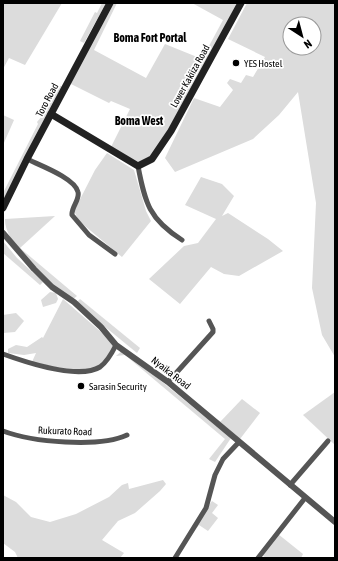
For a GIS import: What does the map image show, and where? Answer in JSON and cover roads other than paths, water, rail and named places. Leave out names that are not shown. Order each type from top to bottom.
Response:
[{"type":"main road","name":"Toro Road","points":[[3,208],[27,159],[110,3]]},
{"type":"main road","name":"Lower Kakiiza Road","points":[[138,166],[152,159],[172,131],[240,3]]},
{"type":"main road","points":[[51,114],[138,166]]},
{"type":"street","points":[[27,159],[74,184],[78,192],[78,196],[72,215],[89,235],[115,254]]},
{"type":"street","points":[[138,166],[151,213],[169,232],[182,240]]},
{"type":"street","name":"Nyaika Road","points":[[3,233],[41,276],[101,327],[116,345],[168,382],[335,522]]},
{"type":"street","points":[[168,382],[213,332],[209,321]]},
{"type":"street","points":[[3,354],[53,369],[91,371],[100,367],[107,361],[116,345]]},
{"type":"street","name":"Rukurato Road","points":[[3,431],[28,438],[70,442],[108,441],[127,435]]},
{"type":"street","points":[[290,485],[328,441]]},
{"type":"street","points":[[175,558],[206,508],[215,475],[223,459],[239,442]]},
{"type":"street","points":[[260,557],[305,498]]},
{"type":"place","name":"YES Hostel","points":[[236,63]]},
{"type":"place","name":"Sarasin Security","points":[[81,386]]},
{"type":"district","name":"Boma Fort Portal","points":[[150,38]]},
{"type":"district","name":"Boma West","points":[[139,121]]}]
